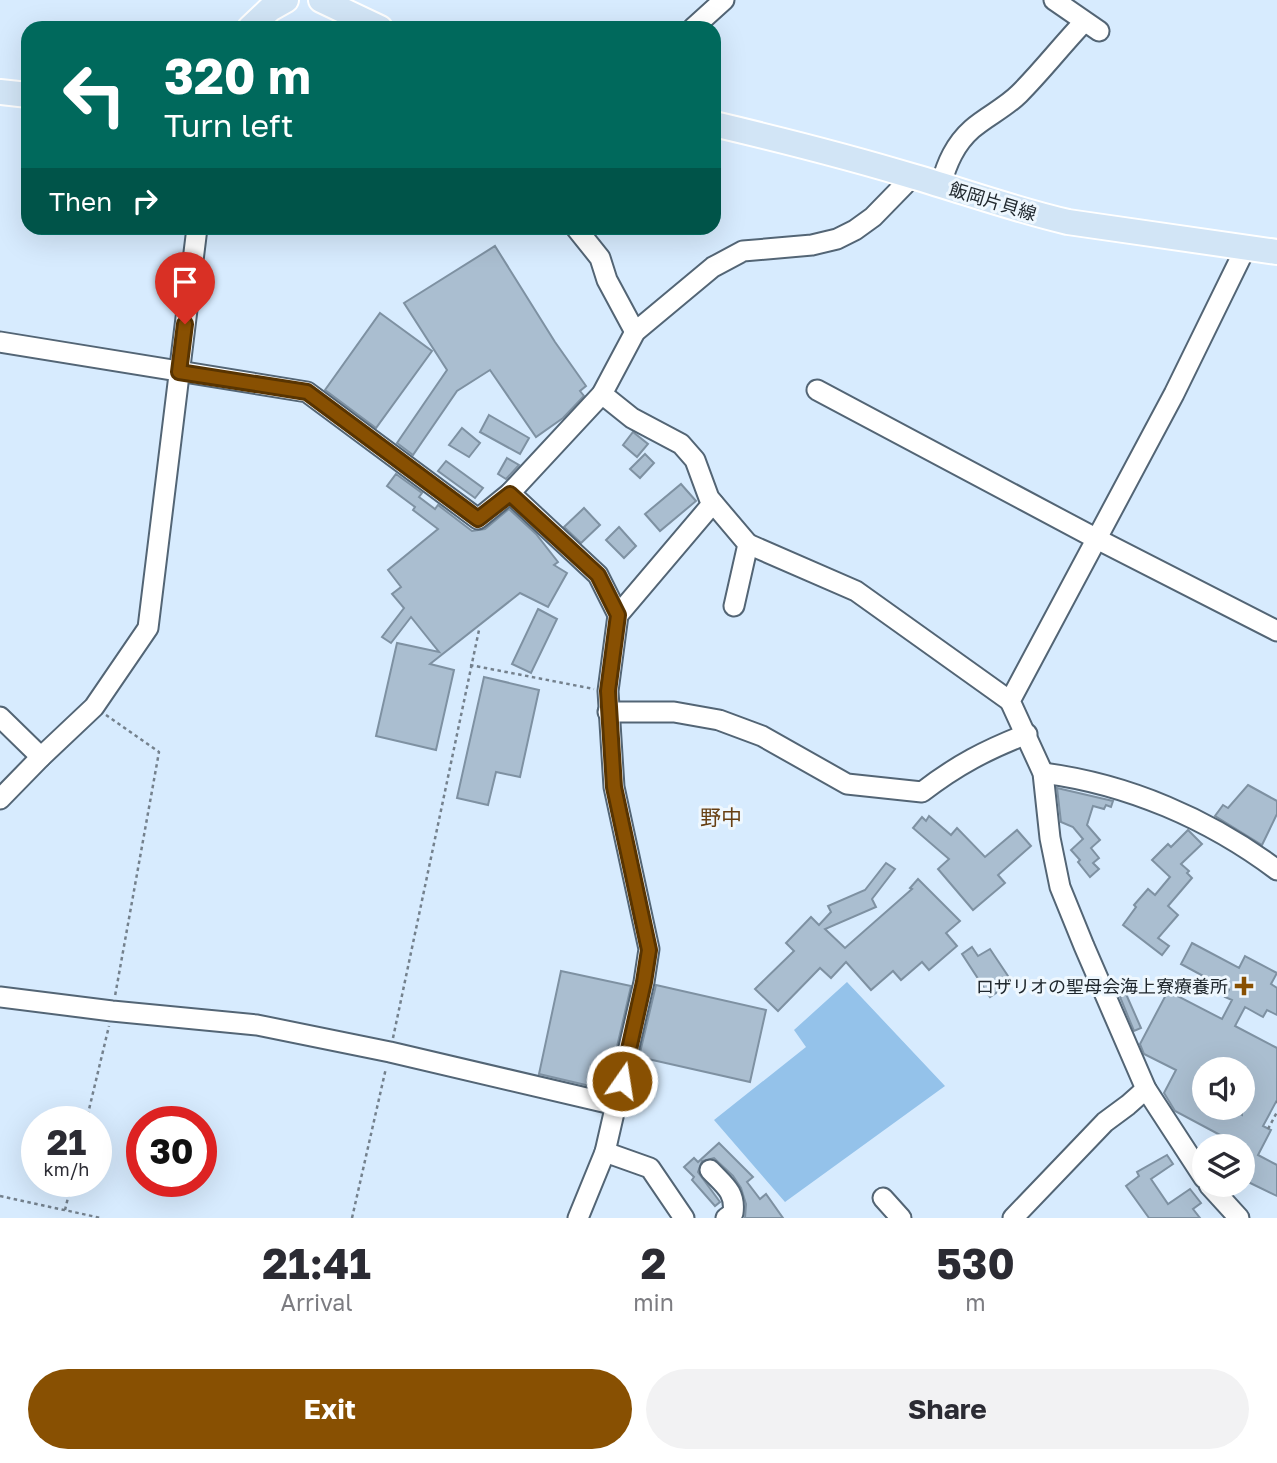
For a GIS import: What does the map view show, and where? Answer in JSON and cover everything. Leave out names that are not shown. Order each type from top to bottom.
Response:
[{"type":"main road","points":[[257,21],[270,9],[286,0]]},
{"type":"main road","points":[[321,0],[365,21]]},
{"type":"main road","points":[[0,92],[21,94]]},
{"type":"main road","name":"飯岡片貝線","points":[[721,126],[913,176],[1035,215],[1277,252]]},
{"type":"street","points":[[701,21],[724,0]]},
{"type":"street","points":[[941,184],[947,163],[958,144],[973,128],[1007,106],[1091,26],[1054,0]]},
{"type":"street","points":[[0,342],[307,392],[478,519],[510,494],[602,394],[635,332],[713,267],[743,251],[812,245],[836,239],[873,217],[913,176]]},
{"type":"street","points":[[0,799],[94,707],[148,628],[196,235]]},
{"type":"street","points":[[582,235],[600,258],[607,280],[635,332]]},
{"type":"street","points":[[1010,701],[1174,394],[1246,247]]},
{"type":"street","points":[[817,390],[1277,631]]},
{"type":"street","points":[[602,394],[632,418],[681,444],[695,460],[713,503],[748,544],[856,591],[1010,701],[1043,773],[1050,838],[1060,887],[1146,1089],[1192,1160]]},
{"type":"street","points":[[510,494],[598,575],[618,615]]},
{"type":"street","points":[[578,1218],[606,1152],[649,950],[614,787],[608,691],[618,615],[713,503]]},
{"type":"street","points":[[734,606],[748,544]]},
{"type":"street","points":[[608,712],[674,712],[719,720],[762,736],[847,784],[922,792],[982,751],[1027,734]]},
{"type":"street","points":[[0,717],[41,757]]},
{"type":"street","points":[[1043,773],[1099,782],[1199,820],[1245,846],[1277,870]]},
{"type":"street","points":[[0,997],[257,1025],[390,1052],[616,1105]]},
{"type":"street","points":[[1019,1216],[1105,1122],[1146,1089]]},
{"type":"street","points":[[606,1152],[650,1168],[684,1218]]},
{"type":"street","points":[[710,1170],[732,1193],[735,1201],[733,1213],[726,1218]]},
{"type":"street","points":[[1220,1197],[1239,1218]]},
{"type":"street","points":[[883,1198],[901,1218]]},
{"type":"path","points":[[352,1218],[390,1052],[470,665],[480,631]]},
{"type":"path","points":[[470,665],[608,691]]},
{"type":"path","points":[[90,1106],[112,1011],[159,752],[94,707]]},
{"type":"path","points":[[1268,1129],[1277,1112]]},
{"type":"path","points":[[0,1196],[102,1218]]},
{"type":"path","points":[[65,1210],[68,1197]]},
{"type":"shaded area","points":[[847,982],[945,1086],[785,1202],[714,1120],[806,1047],[794,1030]]},
{"type":"building","points":[[495,246],[586,386],[580,391],[584,396],[563,418],[536,437],[490,370],[457,391],[413,455],[397,443],[447,370],[404,303]]},
{"type":"building","points":[[380,313],[432,351],[376,428],[325,390]]},
{"type":"building","points":[[489,415],[529,438],[520,454],[480,432]]},
{"type":"building","points":[[462,428],[480,443],[469,457],[449,445]]},
{"type":"building","points":[[633,432],[648,444],[637,457],[623,445]]},
{"type":"building","points":[[645,454],[654,463],[640,478],[630,469]]},
{"type":"building","points":[[507,458],[519,465],[506,479],[498,474]]},
{"type":"building","points":[[446,461],[483,488],[475,498],[438,471]]},
{"type":"building","points":[[396,474],[422,493],[419,497],[435,509],[438,505],[472,531],[485,529],[509,509],[536,534],[558,562],[554,565],[567,573],[548,607],[520,593],[430,664],[454,670],[436,750],[376,736],[397,643],[439,652],[411,617],[391,643],[382,637],[404,608],[392,594],[401,587],[388,570],[438,529],[387,486]]},
{"type":"building","points":[[681,484],[696,501],[660,531],[645,514]]},
{"type":"building","points":[[584,508],[600,525],[581,543],[564,527]]},
{"type":"building","points":[[619,527],[636,546],[624,558],[606,540]]},
{"type":"building","points":[[538,609],[557,619],[531,673],[512,664]]},
{"type":"building","points":[[484,677],[539,690],[520,777],[496,772],[488,805],[457,798]]},
{"type":"building","points":[[1248,785],[1277,801],[1277,814],[1262,845],[1215,816],[1223,805],[1228,808]]},
{"type":"building","points":[[1057,788],[1113,801],[1111,807],[1106,805],[1104,809],[1093,806],[1087,825],[1100,840],[1091,848],[1099,858],[1093,863],[1099,869],[1090,877],[1071,850],[1083,839],[1073,827],[1061,822]]},
{"type":"building","points":[[929,816],[951,835],[957,828],[985,857],[1017,830],[1031,846],[998,875],[1005,883],[973,910],[938,869],[949,859],[913,828],[922,817],[926,821]]},
{"type":"building","points":[[1188,830],[1202,844],[1181,864],[1192,878],[1168,906],[1178,915],[1158,938],[1169,946],[1162,955],[1123,925],[1136,907],[1134,905],[1148,889],[1155,895],[1170,877],[1152,860],[1168,844],[1171,847]]},
{"type":"building","points":[[886,863],[895,869],[872,899],[876,907],[825,929],[845,948],[912,889],[910,888],[918,879],[960,921],[946,933],[957,946],[929,970],[922,962],[901,980],[893,971],[871,990],[846,962],[831,978],[820,968],[778,1011],[755,989],[794,951],[786,943],[811,917],[819,925],[831,912],[828,906],[865,890]]},
{"type":"building","points":[[1192,943],[1239,968],[1245,956],[1277,973],[1271,984],[1277,988],[1277,1015],[1267,1010],[1263,1017],[1245,1007],[1235,1026],[1277,1048],[1277,1100],[1263,1126],[1271,1130],[1258,1155],[1277,1165],[1277,1196],[1255,1185],[1255,1134],[1218,1134],[1175,1111],[1164,1093],[1176,1070],[1144,1054],[1140,1044],[1168,991],[1222,1019],[1232,1000],[1225,997],[1229,990],[1181,964]]},
{"type":"building","points":[[972,947],[978,956],[990,949],[1012,982],[990,997],[962,954]]},
{"type":"building","points":[[561,971],[631,986],[607,1090],[539,1074]]},
{"type":"building","points":[[656,985],[766,1010],[750,1082],[639,1057]]},
{"type":"building","points":[[1126,994],[1141,1028],[1134,1031],[1120,997]]},
{"type":"building","points":[[719,1143],[753,1177],[747,1182],[760,1199],[766,1194],[783,1218],[745,1218],[746,1204],[741,1188],[714,1158],[702,1161],[698,1172],[720,1202],[715,1206],[692,1180],[694,1177],[684,1167],[694,1158],[698,1162]]},
{"type":"building","points":[[1167,1155],[1173,1164],[1151,1179],[1168,1204],[1190,1189],[1192,1197],[1196,1197],[1201,1203],[1193,1209],[1200,1218],[1149,1218],[1126,1186],[1139,1176],[1137,1172]]},
{"type":"place","name":"ロザリオの聖母会海上寮療養所","points":[[1244,986]]},
{"type":"district","name":"野中","points":[[721,817]]},
{"type":"route","points":[[185,324],[179,372],[307,392],[478,519],[510,494],[598,575],[618,615],[608,691],[614,787],[649,950],[622,1081]]}]
